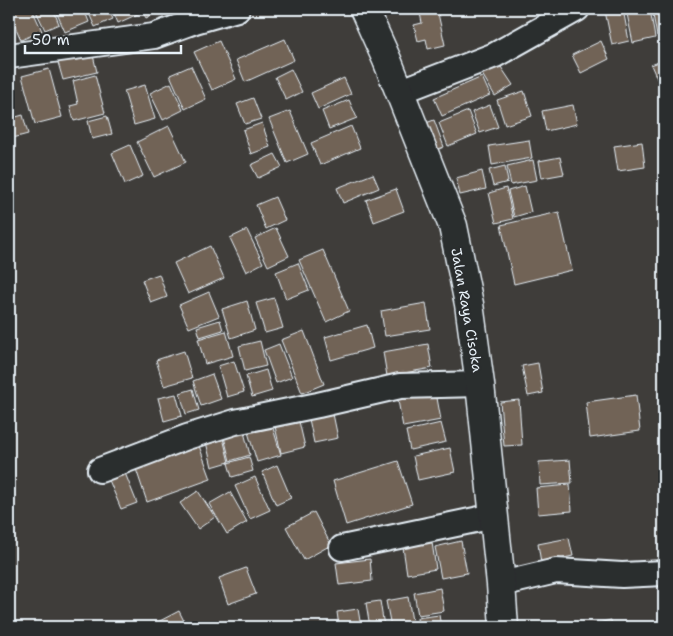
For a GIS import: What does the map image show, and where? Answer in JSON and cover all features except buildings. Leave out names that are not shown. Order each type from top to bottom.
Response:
[{"type":"street","points":[[9,56],[154,36],[195,21],[237,9]]},
{"type":"street","name":"Jalan Raya Cisoka","points":[[364,9],[453,226],[470,304],[494,516],[504,627]]},
{"type":"street","points":[[399,92],[495,55],[578,9]]},
{"type":"street","points":[[100,470],[187,437],[235,422],[400,386],[480,384]]},
{"type":"street","points":[[342,548],[494,516]]},
{"type":"street","points":[[501,584],[556,571],[622,575],[664,573]]}]
